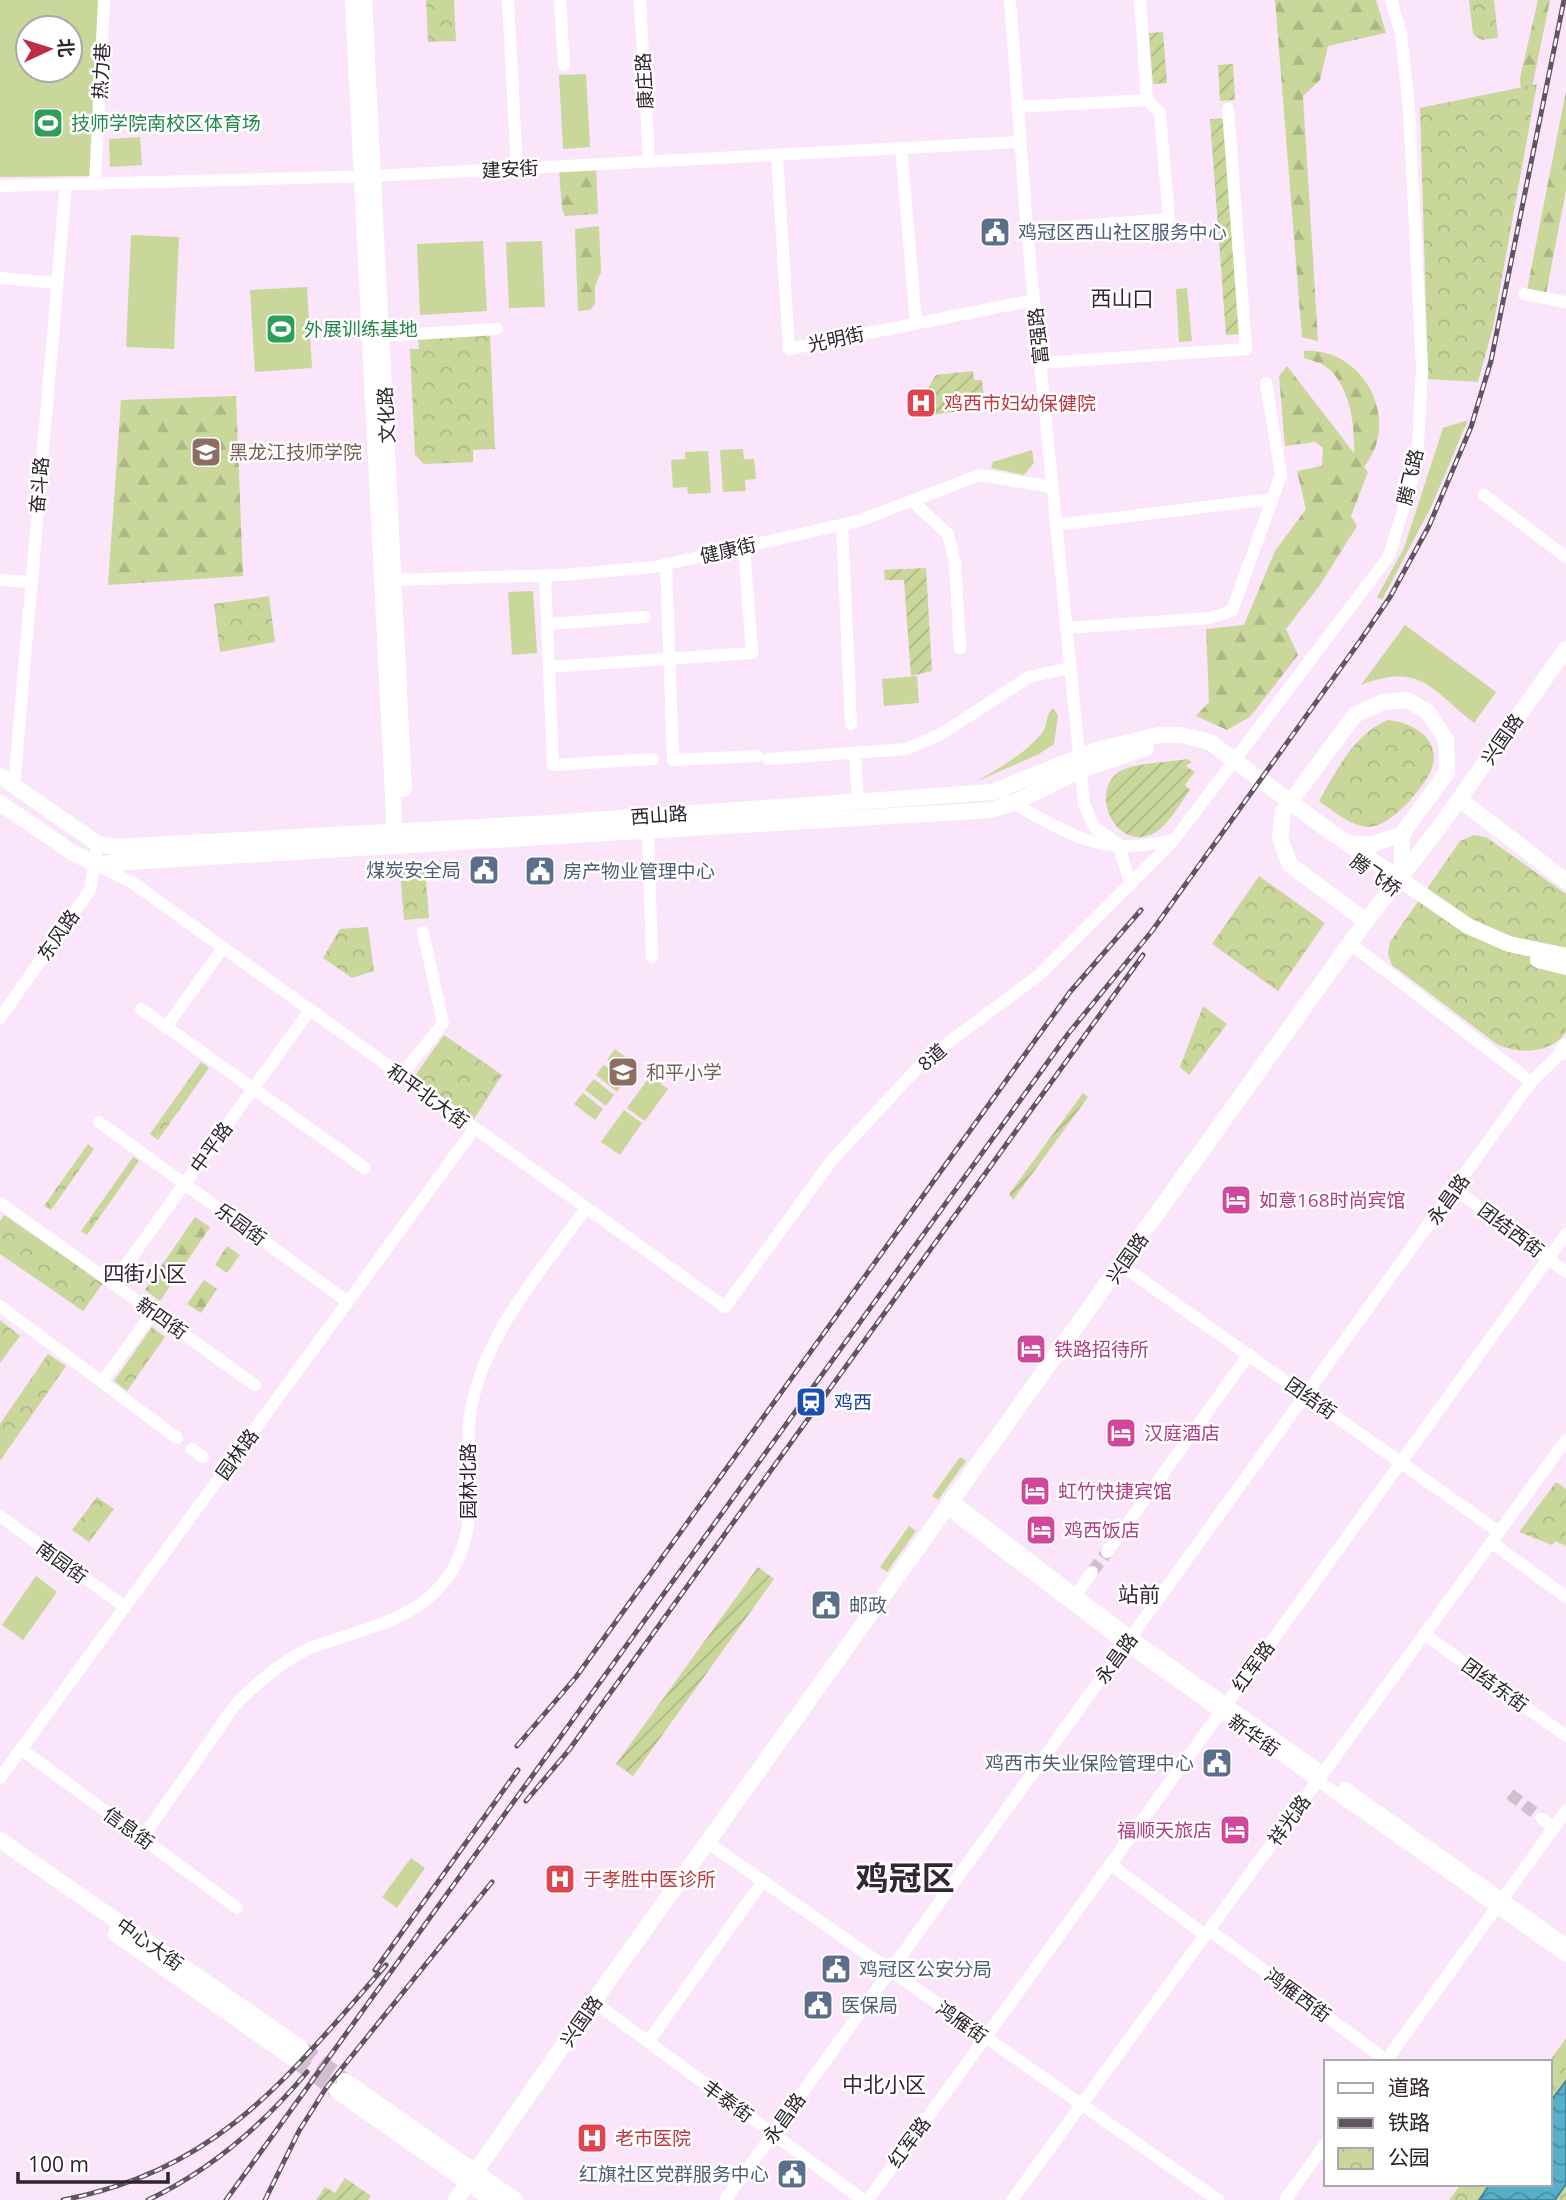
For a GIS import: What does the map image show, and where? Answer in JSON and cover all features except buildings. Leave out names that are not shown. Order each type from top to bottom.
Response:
[{"type":"main road","name":"文化路","points":[[353,0],[382,336],[398,836]]},
{"type":"main road","name":"文化路","points":[[364,0],[368,176],[390,571]]},
{"type":"main road","name":"兴国路","points":[[456,2200],[885,1592],[1366,921],[1438,829],[1566,649]]},
{"type":"main road","points":[[1329,840],[1370,845],[1402,834],[1447,772],[1446,740],[1428,712],[1407,700],[1383,702],[1355,715],[1283,812],[1280,838],[1290,865],[1366,921]]},
{"type":"main road","name":"西山路","points":[[110,859],[993,792],[1158,735],[1181,735],[1207,746]]},
{"type":"main road","name":"腾飞桥","points":[[1207,746],[1329,840],[1404,889],[1468,926],[1509,944],[1566,956]]},
{"type":"main road","name":"腾飞桥","points":[[1207,746],[1348,843],[1466,935],[1504,952],[1566,967]]},
{"type":"main road","name":"西山路","points":[[110,859],[141,860],[398,836],[648,830],[991,810],[1013,803],[1082,762]]},
{"type":"main road","name":"和平北大街","points":[[0,776],[110,859]]},
{"type":"main road","points":[[1460,799],[1566,881]]},
{"type":"main road","name":"和平北大街","points":[[0,803],[73,853],[110,859]]},
{"type":"main road","points":[[1402,834],[1404,889]]},
{"type":"main road","name":"中心大街","points":[[0,1840],[297,2054],[0,1851]]},
{"type":"main road","points":[[341,2086],[472,2176],[515,2200]]},
{"type":"main road","points":[[472,2176],[493,2200]]},
{"type":"street","name":"热力巷","points":[[95,184],[104,0]]},
{"type":"street","points":[[508,0],[517,168]]},
{"type":"street","points":[[560,0],[564,65]]},
{"type":"street","name":"康庄路","points":[[640,0],[649,162]]},
{"type":"street","name":"富强路","points":[[1010,0],[1027,230],[1069,668],[1082,762],[1084,804],[1094,827],[1118,844]]},
{"type":"street","points":[[1027,230],[1168,219],[1160,113],[1147,100],[1140,0]]},
{"type":"street","name":"腾飞路","points":[[1174,840],[1389,556],[1417,464],[1422,368],[1409,108],[1401,34],[1391,0]]},
{"type":"street","points":[[1017,107],[1147,100]]},
{"type":"street","points":[[1040,363],[1246,349],[1228,109]]},
{"type":"street","name":"建安街","points":[[0,186],[368,176],[1020,142]]},
{"type":"street","points":[[901,148],[916,323]]},
{"type":"street","name":"光明街","points":[[777,155],[789,349],[1034,300]]},
{"type":"street","name":"奋斗路","points":[[14,786],[66,184]]},
{"type":"street","points":[[0,278],[57,283]]},
{"type":"street","points":[[1524,294],[1566,302]]},
{"type":"street","points":[[382,336],[497,329]]},
{"type":"street","points":[[1066,628],[1210,618],[1232,611],[1281,475],[1266,383]]},
{"type":"street","name":"健康街","points":[[390,571],[545,576],[666,564],[842,525],[979,475],[1052,487]]},
{"type":"street","points":[[1484,495],[1566,557]]},
{"type":"street","points":[[1056,525],[1272,499]]},
{"type":"street","points":[[912,501],[948,534],[955,563],[960,648]]},
{"type":"street","points":[[842,525],[851,724]]},
{"type":"street","points":[[549,667],[752,653],[744,547]]},
{"type":"street","points":[[666,564],[673,760],[855,753],[915,746],[941,734],[1028,677],[1069,668]]},
{"type":"street","points":[[545,576],[553,765],[653,759]]},
{"type":"street","points":[[0,580],[30,582]]},
{"type":"street","points":[[547,624],[645,617]]},
{"type":"street","points":[[855,753],[858,802]]},
{"type":"street","points":[[993,792],[1093,844],[1118,844],[1138,848],[1174,840]]},
{"type":"street","points":[[648,830],[652,957]]},
{"type":"street","name":"8道","points":[[725,1307],[832,1160],[925,1060],[1039,975],[1174,840]]},
{"type":"street","points":[[1118,844],[1131,885]]},
{"type":"street","points":[[90,890],[110,859]]},
{"type":"street","name":"和平北大街","points":[[110,859],[133,883],[725,1307]]},
{"type":"street","name":"东风路","points":[[0,1018],[110,859]]},
{"type":"street","points":[[401,1076],[443,1023],[423,932]]},
{"type":"street","points":[[1351,944],[1531,1082]]},
{"type":"street","points":[[166,1027],[223,948]]},
{"type":"street","points":[[141,1009],[365,1168]]},
{"type":"street","name":"中平路","points":[[113,1283],[310,1010]]},
{"type":"street","name":"永昌路","points":[[725,2200],[1531,1082],[1565,1049]]},
{"type":"street","name":"乐园街","points":[[99,1122],[348,1302]]},
{"type":"street","name":"园林路","points":[[0,1778],[474,1129]]},
{"type":"street","name":"团结西街","points":[[1455,1189],[1566,1272]]},
{"type":"street","name":"新四街","points":[[1,1206],[255,1385]]},
{"type":"street","name":"园林北路","points":[[142,1838],[242,1697],[312,1648],[366,1632],[398,1618],[431,1595],[452,1570],[468,1533],[472,1505],[468,1435],[480,1373],[495,1338],[512,1311],[586,1208]]},
{"type":"street","name":"红军路","points":[[865,2200],[1566,1234]]},
{"type":"street","name":"团结街","points":[[1121,1265],[1401,1462],[1566,1597]]},
{"type":"street","points":[[0,1306],[177,1438]]},
{"type":"street","points":[[102,1382],[153,1312]]},
{"type":"street","points":[[1107,1552],[1249,1354]]},
{"type":"street","name":"祥光路","points":[[1012,2200],[1566,1440]]},
{"type":"street","name":"新华街","points":[[949,1504],[1076,1595],[1129,1641]]},
{"type":"street","name":"新华街","points":[[949,1504],[1129,1641],[1499,1903],[1566,1956]]},
{"type":"street","name":"南园街","points":[[0,1516],[125,1607]]},
{"type":"street","points":[[1076,1595],[1092,1572]]},
{"type":"street","name":"团结东街","points":[[1424,1634],[1566,1736]]},
{"type":"street","name":"信息街","points":[[21,1749],[237,1908]]},
{"type":"street","points":[[1386,2060],[1566,1811]]},
{"type":"street","points":[[1541,1818],[1554,1828]]},
{"type":"street","name":"鸿雁街","points":[[707,1842],[1218,2200]]},
{"type":"street","name":"鸿雁西街","points":[[1110,1864],[1384,2060]]},
{"type":"street","points":[[648,2042],[764,1881]]},
{"type":"street","name":"新华街","points":[[1499,1903],[1566,1944]]},
{"type":"street","name":"丰泰街","points":[[594,2002],[865,2200]]},
{"type":"street","points":[[1285,2200],[1324,2146]]},
{"type":"green space","name":"技师学院南校区体育场","points":[[0,0],[101,0],[93,176],[0,177]]},
{"type":"green space","points":[[426,0],[454,0],[456,41],[428,42]]},
{"type":"green space","points":[[1275,0],[1376,0],[1386,33],[1328,46],[1320,80],[1303,96],[1318,341],[1302,337]]},
{"type":"green space","points":[[1469,0],[1494,0],[1498,38],[1481,40],[1473,34]]},
{"type":"green space","points":[[1538,0],[1550,0],[1531,92],[1521,91],[1520,78]]},
{"type":"green space","points":[[1163,32],[1167,83],[1153,84],[1149,33]]},
{"type":"green space","points":[[1233,64],[1235,100],[1220,101],[1218,65]]},
{"type":"green space","points":[[586,74],[590,147],[563,149],[559,75]]},
{"type":"green space","points":[[1537,84],[1493,327],[1478,382],[1428,379],[1420,108]]},
{"type":"green space","points":[[1566,91],[1566,190],[1546,294],[1527,290]]},
{"type":"green space","points":[[1226,118],[1241,334],[1226,335],[1210,119]]},
{"type":"green space","points":[[140,137],[142,165],[110,167],[109,139]]},
{"type":"green space","points":[[596,167],[598,214],[565,216],[559,169]]},
{"type":"green space","points":[[599,226],[601,272],[595,286],[595,304],[590,310],[578,311],[575,229]]},
{"type":"green space","points":[[131,235],[179,237],[174,349],[126,347]]},
{"type":"green space","points":[[483,241],[487,311],[420,315],[417,244]]},
{"type":"green space","points":[[542,241],[545,307],[509,308],[506,242]]},
{"type":"green space","name":"外展训练基地","points":[[307,287],[312,368],[255,372],[250,290]]},
{"type":"green space","points":[[1187,288],[1192,341],[1179,342],[1176,289]]},
{"type":"green space","points":[[490,335],[495,449],[473,450],[473,462],[424,464],[415,455],[410,349],[419,349],[418,338]]},
{"type":"green space","points":[[1304,351],[1325,353],[1344,361],[1359,374],[1371,390],[1378,409],[1379,429],[1375,449],[1364,467],[1368,472],[1351,516],[1357,526],[1320,585],[1286,629],[1298,655],[1250,717],[1227,730],[1196,716],[1209,702],[1206,629],[1244,625],[1275,551],[1306,509],[1297,471],[1322,466],[1323,448],[1315,442],[1285,446],[1279,376],[1287,366],[1354,453],[1352,418],[1340,383],[1321,363],[1304,358]]},
{"type":"green space","points":[[973,371],[974,380],[982,380],[984,401],[977,409],[930,415],[928,388],[936,375]]},
{"type":"green space","points":[[236,396],[243,576],[108,585],[121,400]]},
{"type":"green space","points":[[1468,420],[1431,507],[1382,600],[1377,597],[1404,548],[1443,428]]},
{"type":"green space","points":[[743,449],[744,459],[754,459],[756,479],[745,480],[746,491],[723,492],[720,450]]},
{"type":"green space","points":[[1032,450],[1034,463],[1024,475],[991,468],[993,462]]},
{"type":"green space","points":[[708,451],[711,493],[688,494],[687,487],[673,488],[671,460],[685,459],[685,452]]},
{"type":"green space","points":[[926,568],[932,671],[911,676],[904,580],[885,580],[884,570]]},
{"type":"green space","points":[[533,591],[537,653],[512,655],[508,592]]},
{"type":"green space","points":[[269,596],[275,642],[220,652],[214,604]]},
{"type":"green space","points":[[1405,625],[1496,692],[1474,723],[1435,690],[1412,678],[1382,679],[1361,685]]},
{"type":"green space","points":[[917,676],[919,703],[884,706],[882,679]]},
{"type":"green space","points":[[1053,708],[1058,715],[1054,744],[1039,754],[978,781],[1012,760],[1035,741],[1044,730]]},
{"type":"green space","points":[[1388,720],[1415,728],[1429,740],[1434,757],[1432,768],[1414,796],[1395,814],[1376,826],[1360,826],[1341,817],[1319,801],[1356,743],[1376,726]]},
{"type":"green space","points":[[1187,759],[1192,762],[1186,766],[1195,772],[1185,785],[1190,790],[1166,823],[1156,832],[1142,837],[1129,835],[1118,828],[1110,817],[1106,804],[1106,791],[1111,779],[1128,768]]},
{"type":"green space","points":[[1474,835],[1486,837],[1566,894],[1566,1032],[1552,1045],[1544,1048],[1525,1051],[1498,1045],[1392,965],[1388,954],[1390,942],[1460,841]]},
{"type":"green space","points":[[425,868],[429,918],[404,920],[400,870]]},
{"type":"green space","points":[[1259,876],[1325,923],[1278,991],[1212,944]]},
{"type":"green space","points":[[368,927],[374,971],[352,978],[323,958],[340,929]]},
{"type":"green space","points":[[1203,1006],[1227,1024],[1189,1075],[1180,1067]]},
{"type":"green space","points":[[444,1035],[502,1075],[474,1119],[414,1077]]},
{"type":"green space","points":[[615,1049],[636,1065],[628,1076],[607,1060]]},
{"type":"green space","points":[[201,1062],[209,1068],[158,1140],[150,1134]]},
{"type":"green space","points":[[604,1065],[625,1080],[617,1092],[596,1075]]},
{"type":"green space","points":[[650,1076],[668,1089],[645,1121],[627,1108]]},
{"type":"green space","points":[[594,1079],[614,1095],[606,1106],[585,1090]]},
{"type":"green space","points":[[583,1093],[603,1109],[595,1120],[574,1104]]},
{"type":"green space","points":[[1083,1093],[1088,1097],[1013,1200],[1009,1194]]},
{"type":"green space","points":[[624,1110],[642,1123],[620,1155],[601,1142]]},
{"type":"green space","points":[[88,1144],[94,1149],[51,1210],[44,1206]]},
{"type":"green space","points":[[133,1157],[139,1161],[87,1235],[81,1231]]},
{"type":"green space","points":[[4,1215],[103,1283],[83,1311],[0,1254],[0,1221]]},
{"type":"green space","points":[[195,1217],[210,1227],[160,1301],[145,1290]]},
{"type":"green space","points":[[227,1246],[240,1255],[227,1273],[215,1265]]},
{"type":"green space","points":[[204,1280],[217,1289],[201,1313],[187,1304]]},
{"type":"green space","points":[[0,1320],[20,1336],[0,1363]]},
{"type":"green space","points":[[152,1327],[165,1337],[127,1391],[114,1381]]},
{"type":"green space","points":[[48,1354],[66,1366],[0,1461],[0,1424]]},
{"type":"green space","points":[[960,1457],[966,1461],[938,1500],[932,1496]]},
{"type":"green space","points":[[1556,1482],[1566,1489],[1566,1546],[1555,1541],[1552,1545],[1519,1532]]},
{"type":"green space","points":[[97,1497],[114,1509],[89,1542],[72,1530]]},
{"type":"green space","points":[[909,1526],[916,1531],[887,1572],[880,1567]]},
{"type":"green space","points":[[758,1567],[774,1579],[633,1776],[616,1764]]},
{"type":"green space","points":[[36,1576],[57,1592],[23,1640],[2,1625]]},
{"type":"green space","points":[[411,1858],[425,1868],[397,1908],[382,1897]]},
{"type":"green space","points":[[1566,2038],[1566,2200],[1449,2200],[1460,2186],[1552,2186],[1550,2060]]},
{"type":"green space","points":[[345,2178],[371,2196],[368,2200],[316,2200],[325,2187],[335,2193]]},
{"type":"water","points":[[1566,2081],[1566,2184],[1555,2200],[1479,2200],[1489,2186],[1552,2186],[1552,2099]]},
{"type":"tunnel","points":[[1092,1572],[1107,1552]]},
{"type":"tunnel","points":[[1510,1794],[1541,1818]]},
{"type":"tunnel","points":[[301,2048],[345,2081]]},
{"type":"tunnel","points":[[294,2059],[337,2091]]},
{"type":"railway","points":[[226,2200],[1068,1034],[1152,931],[1390,597],[1429,526],[1471,427],[1491,361],[1564,0]]},
{"type":"railway","points":[[517,1746],[576,1677],[1070,992],[1141,910]]},
{"type":"railway","points":[[526,1801],[569,1750],[1143,955]]},
{"type":"railway","points":[[375,1970],[518,1770]]},
{"type":"railway","points":[[265,2200],[299,2131],[326,2088],[492,1882]]},
{"type":"railway","points":[[63,2200],[118,2186],[166,2166],[208,2142],[282,2081],[386,1965]]},
{"type":"railway","points":[[148,2200],[193,2175],[234,2145],[272,2111],[307,2072]]},
{"type":"place","name":"技师学院南校区体育场","points":[[48,123]]},
{"type":"place","name":"鸡冠区西山社区服务中心","points":[[995,232]]},
{"type":"place","name":"外展训练基地","points":[[281,329]]},
{"type":"place","name":"鸡西市妇幼保健院","points":[[921,403]]},
{"type":"place","name":"黑龙江技师学院","points":[[206,452]]},
{"type":"place","name":"煤炭安全局","points":[[484,870]]},
{"type":"place","name":"房产物业管理中心","points":[[540,871]]},
{"type":"place","name":"和平小学","points":[[623,1072]]},
{"type":"place","name":"如意168时尚宾馆","points":[[1236,1200]]},
{"type":"place","name":"铁路招待所","points":[[1031,1349]]},
{"type":"place","name":"鸡西","points":[[811,1402]]},
{"type":"place","name":"汉庭酒店","points":[[1121,1433]]},
{"type":"place","name":"虹竹快捷宾馆","points":[[1035,1491]]},
{"type":"place","name":"鸡西饭店","points":[[1041,1530]]},
{"type":"place","name":"邮政","points":[[826,1605]]},
{"type":"place","name":"鸡西市失业保险管理中心","points":[[1217,1763]]},
{"type":"place","name":"福顺天旅店","points":[[1235,1830]]},
{"type":"place","name":"于孝胜中医诊所","points":[[560,1879]]},
{"type":"place","name":"鸡冠区公安分局","points":[[836,1969]]},
{"type":"place","name":"医保局","points":[[818,2005]]},
{"type":"place","name":"老市医院","points":[[592,2138]]},
{"type":"place","name":"红旗社区党群服务中心","points":[[792,2174]]},
{"type":"district","name":"西山口","points":[[1122,298]]},
{"type":"district","name":"四街小区","points":[[145,1273]]},
{"type":"district","name":"站前","points":[[1139,1594]]},
{"type":"district","name":"鸡冠区","points":[[905,1877]]},
{"type":"district","name":"中北小区","points":[[884,2084]]}]
